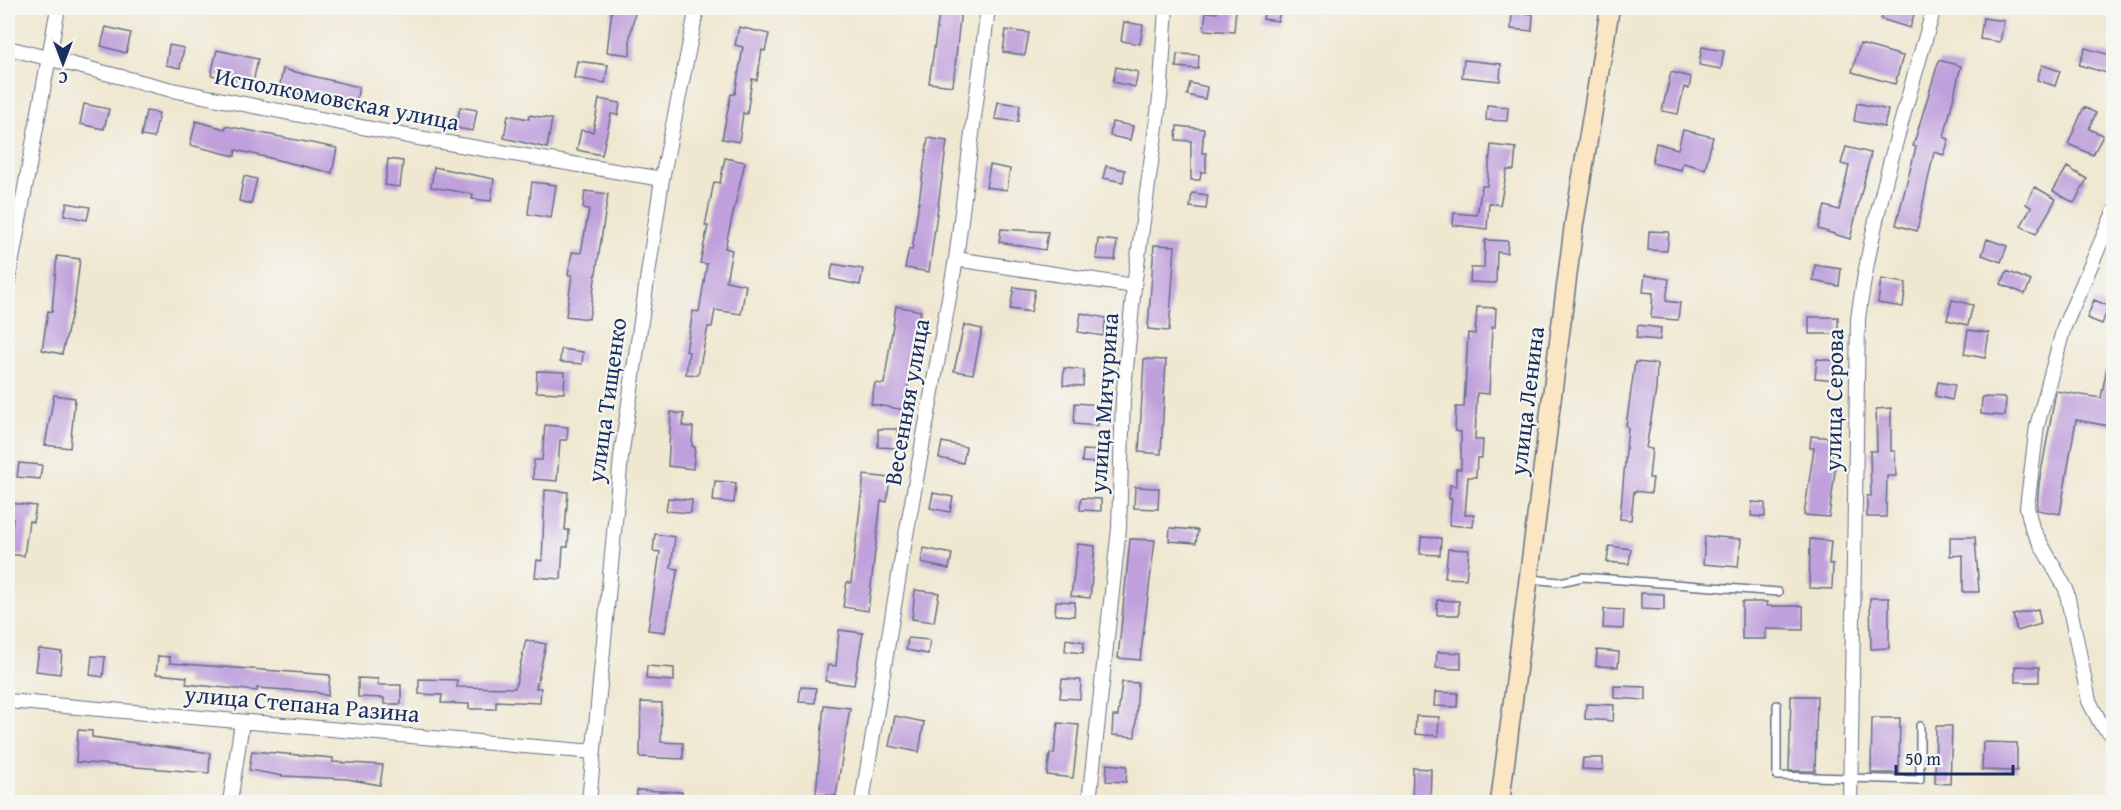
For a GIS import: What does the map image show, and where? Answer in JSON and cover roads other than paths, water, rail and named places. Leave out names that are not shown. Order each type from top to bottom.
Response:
[{"type":"main road","name":"улица Ленина","points":[[1500,802],[1574,224],[1610,8]]},
{"type":"street","points":[[8,281],[58,8]]},
{"type":"street","name":"улица Тищенко","points":[[589,802],[621,457],[662,179],[697,8]]},
{"type":"street","name":"Весенняя улица","points":[[862,802],[900,563],[956,259],[988,8]]},
{"type":"street","name":"улица Мичурина","points":[[1089,802],[1119,528],[1123,399],[1134,286],[1160,98],[1166,8]]},
{"type":"street","name":"улица Серова","points":[[1850,802],[1858,319],[1873,232],[1934,8]]},
{"type":"street","name":"Исполкомовская улица","points":[[8,48],[172,90],[413,137],[662,179]]},
{"type":"street","points":[[2114,212],[2064,327],[2037,426],[2027,507],[2032,528],[2066,589],[2089,700],[2101,724],[2114,736]]},
{"type":"street","points":[[956,259],[1134,286]]},
{"type":"street","name":"улица Степана Разина","points":[[8,701],[594,752]]},
{"type":"street","points":[[230,802],[242,722]]},
{"type":"lane","points":[[1528,579],[1560,582],[1583,577],[1778,592]]},
{"type":"lane","points":[[1777,705],[1777,776],[1920,780],[1920,726]]}]
